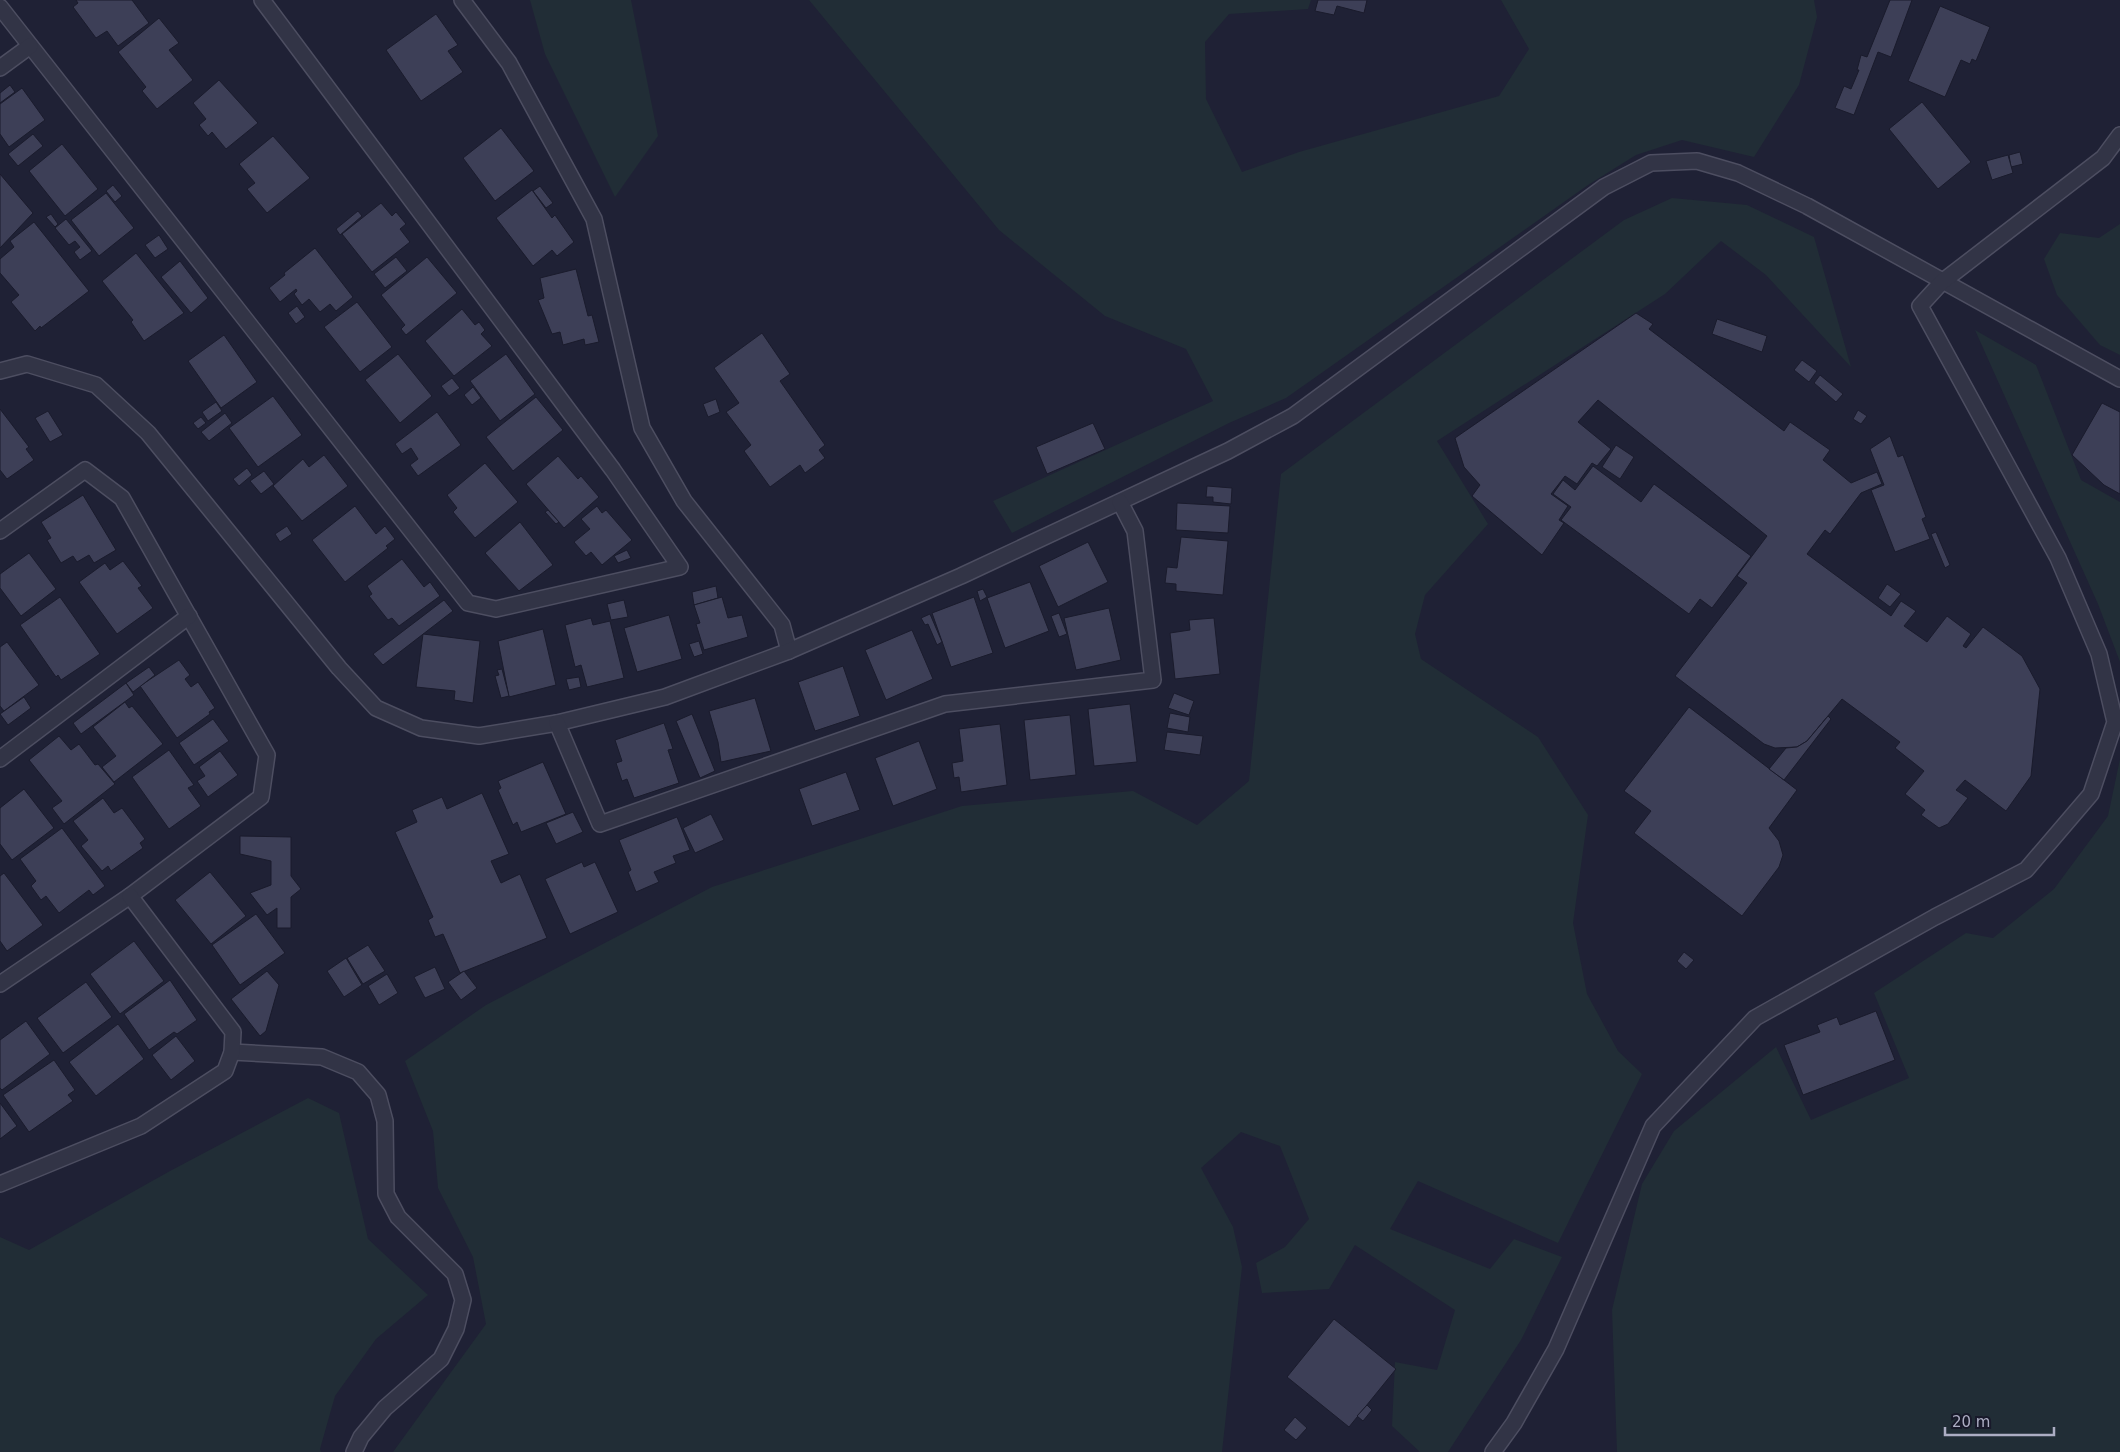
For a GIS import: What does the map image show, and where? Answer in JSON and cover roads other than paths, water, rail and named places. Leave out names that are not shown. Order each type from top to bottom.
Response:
[{"type":"street","points":[[0,7],[468,603],[496,609],[680,567],[614,470],[262,0]]},
{"type":"street","points":[[462,0],[509,63],[594,219],[642,428],[684,500],[782,625],[789,651]]},
{"type":"street","points":[[0,68],[30,46]]},
{"type":"street","points":[[1493,1452],[1514,1423],[1556,1349],[1653,1126],[1755,1018],[1934,917],[2026,870],[2091,794],[2115,722],[2100,654],[2058,558],[1920,306],[1942,282],[2103,158],[2120,135]]},
{"type":"street","points":[[0,370],[27,364],[96,385],[148,433],[339,668],[376,708],[421,728],[479,736],[557,722],[665,697],[789,651],[962,576],[1228,451],[1293,416],[1604,187],[1651,163],[1697,161],[1738,173],[1807,206],[2120,379]]},
{"type":"street","points":[[0,531],[85,470],[122,498],[267,755],[261,797],[130,896],[0,984]]},
{"type":"street","points":[[557,722],[600,824],[945,704],[1153,680],[1135,532],[1120,502]]},
{"type":"street","points":[[0,759],[189,616]]},
{"type":"street","points":[[0,1184],[141,1126],[225,1071],[232,1052],[233,1032],[130,896]]},
{"type":"street","points":[[232,1052],[322,1057],[358,1072],[378,1095],[386,1121],[386,1194],[398,1217],[455,1274],[463,1300],[456,1329],[441,1359],[385,1408],[361,1437],[354,1452]]}]
